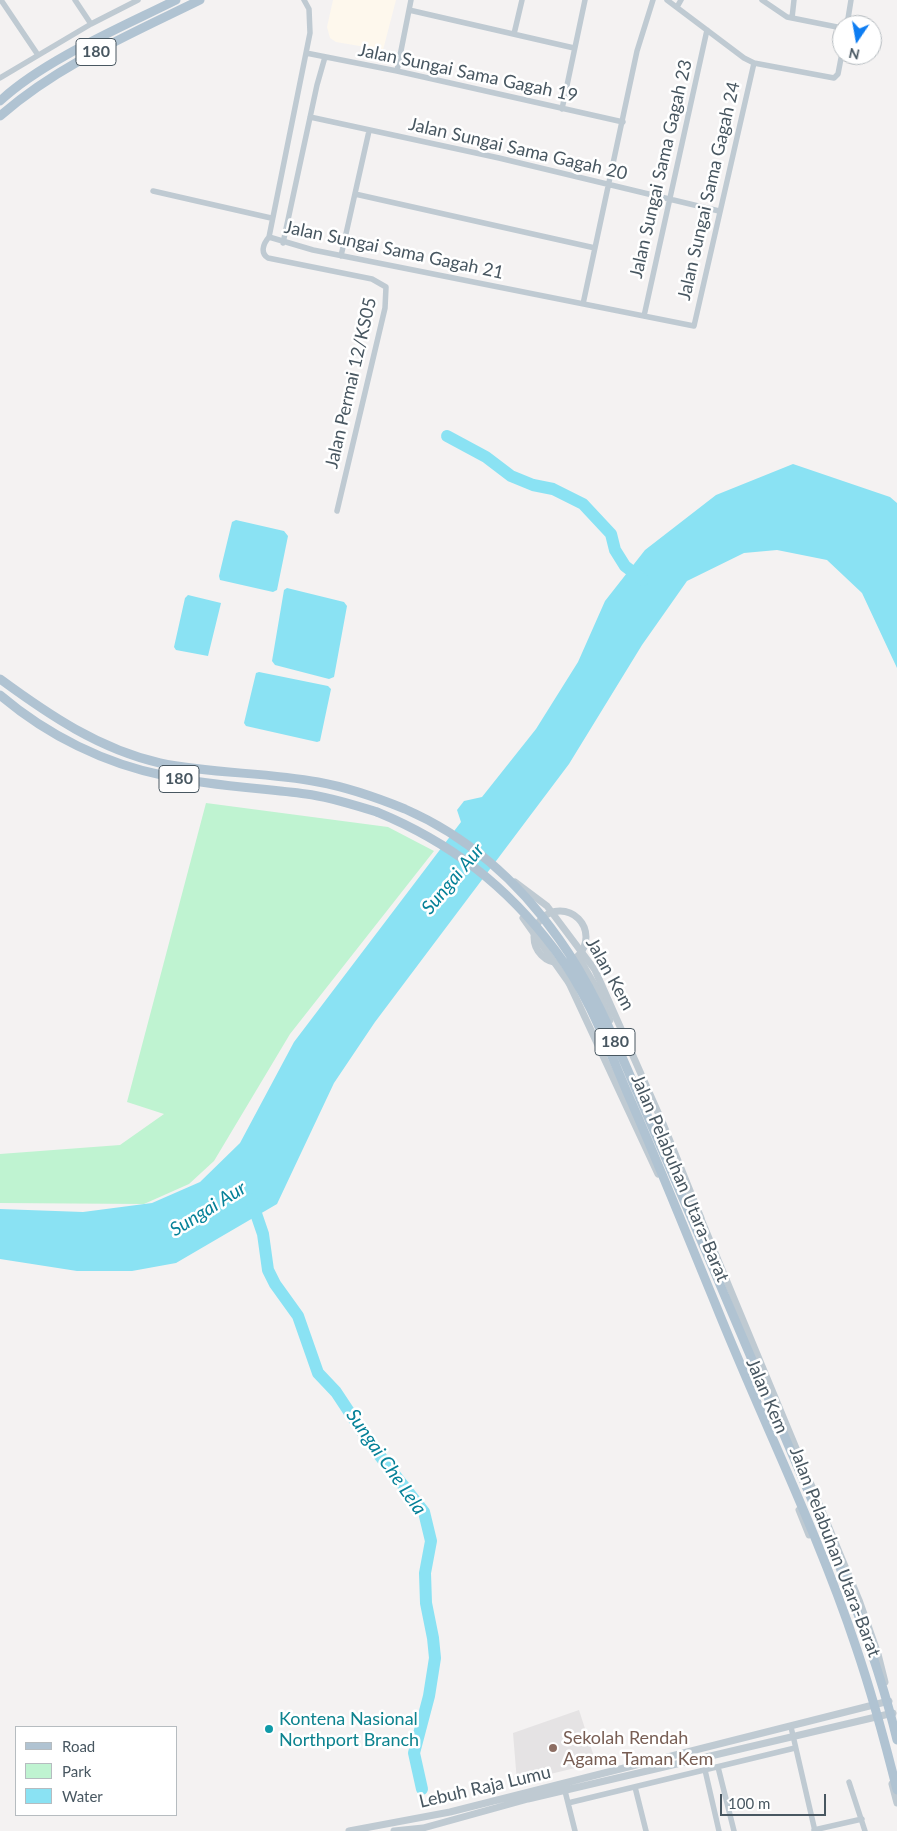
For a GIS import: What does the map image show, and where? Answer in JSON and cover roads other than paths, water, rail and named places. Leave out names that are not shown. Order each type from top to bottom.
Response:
[{"type":"main road","name":"180","points":[[0,101],[34,76],[91,42],[176,0]]},
{"type":"main road","name":"180","points":[[0,116],[47,80],[84,58],[200,0]]},
{"type":"main road","name":"Jalan Pelabuhan Utara-Barat","points":[[0,679],[42,710],[79,733],[130,754],[194,769],[319,782],[404,809],[467,843],[509,877],[530,900],[590,986],[629,1073],[834,1552],[874,1655],[897,1740]]},
{"type":"main road","name":"Jalan Pelabuhan Utara-Barat","points":[[0,695],[35,722],[58,735],[121,764],[183,780],[308,794],[377,812],[417,830],[460,856],[498,884],[530,917],[574,978],[618,1071],[815,1537],[856,1646],[897,1790]]},
{"type":"street","points":[[1,0],[38,54]]},
{"type":"street","points":[[75,0],[91,24]]},
{"type":"street","points":[[0,78],[91,24],[138,0]]},
{"type":"street","name":"Jalan Sungai Sama Gagah 21","points":[[304,0],[309,9],[311,20],[306,53],[268,237],[283,243],[341,256],[694,326]]},
{"type":"street","points":[[397,71],[411,0]]},
{"type":"street","points":[[514,34],[522,0]]},
{"type":"street","points":[[562,109],[585,0]]},
{"type":"street","points":[[583,304],[610,186],[637,51],[654,0]]},
{"type":"street","points":[[667,0],[744,58],[754,63],[832,78],[838,74],[840,65]]},
{"type":"street","points":[[676,7],[681,0]]},
{"type":"street","points":[[762,0],[779,13],[792,18],[832,26]]},
{"type":"street","points":[[792,18],[794,0]]},
{"type":"street","points":[[848,15],[850,0]]},
{"type":"street","points":[[409,10],[574,48]]},
{"type":"street","name":"Jalan Sungai Sama Gagah 23","points":[[644,316],[707,30]]},
{"type":"street","name":"Jalan Sungai Sama Gagah 19","points":[[306,53],[397,71],[623,122]]},
{"type":"street","points":[[283,243],[310,117],[325,58]]},
{"type":"street","name":"Jalan Sungai Sama Gagah 24","points":[[694,326],[754,63]]},
{"type":"street","name":"Jalan Sungai Sama Gagah 20","points":[[310,117],[499,158],[719,211]]},
{"type":"street","points":[[341,256],[369,131]]},
{"type":"street","points":[[153,191],[271,218]]},
{"type":"street","points":[[355,194],[595,248]]},
{"type":"street","name":"Jalan Permai 12/KS05","points":[[268,237],[263,249],[264,254],[268,258],[372,279],[386,287],[384,308],[371,357],[337,512]]},
{"type":"street","name":"Jalan Kem","points":[[509,877],[547,906],[595,970],[660,1117],[859,1600],[878,1654],[889,1701],[897,1721]]},
{"type":"street","name":"Jalan Kem","points":[[498,884],[548,949],[569,983],[658,1174]]},
{"type":"street","points":[[553,912],[569,912],[576,916],[585,927],[586,942],[578,956],[562,962],[546,958],[540,952],[534,937],[540,921],[553,912]]},
{"type":"street","name":"Jalan Kem","points":[[578,956],[597,989],[675,1169],[701,1218]]},
{"type":"street","name":"Jalan Kem","points":[[562,962],[592,1019],[836,1599],[857,1657],[897,1803]]},
{"type":"street","name":"Lebuh Raja Lumu","points":[[398,1831],[421,1829],[564,1788],[889,1701]]},
{"type":"street","name":"Lebuh Raja Lumu","points":[[348,1831],[564,1788],[893,1713]]},
{"type":"street","points":[[790,1727],[814,1830],[862,1819]]},
{"type":"street","points":[[568,1803],[795,1748]]},
{"type":"street","points":[[885,1758],[897,1755]]},
{"type":"street","points":[[718,1767],[734,1831]]},
{"type":"street","points":[[705,1770],[719,1831]]},
{"type":"street","points":[[849,1782],[865,1831]]},
{"type":"street","points":[[635,1787],[646,1831]]},
{"type":"street","points":[[564,1788],[575,1831]]},
{"type":"street","points":[[398,1831],[402,1821]]},
{"type":"street","points":[[387,1831],[389,1823]]},
{"type":"water","name":"Sungai Aur","points":[[793,464],[890,497],[897,503],[897,668],[862,593],[827,560],[777,550],[744,553],[687,581],[642,645],[569,764],[375,1022],[334,1083],[277,1204],[176,1263],[132,1271],[77,1271],[0,1259],[0,1209],[83,1212],[152,1203],[200,1182],[240,1143],[294,1042],[461,822],[457,810],[464,801],[482,797],[536,729],[578,662],[605,601],[645,550],[716,495]]},
{"type":"water","points":[[236,520],[284,531],[288,536],[277,590],[273,592],[220,580],[219,576],[232,522]]},
{"type":"water","points":[[287,588],[344,602],[347,606],[334,677],[329,679],[275,665],[272,661],[284,590]]},
{"type":"water","points":[[188,595],[221,603],[208,656],[176,650],[174,647],[185,598]]},
{"type":"water","points":[[259,672],[328,686],[331,689],[320,741],[317,742],[246,726],[244,723],[256,673]]},
{"type":"waterway","points":[[447,436],[486,457],[511,476],[533,485],[553,489],[583,504],[611,534],[615,550],[625,566],[643,580]]},
{"type":"waterway","name":"Sungai Che Lela","points":[[251,1199],[263,1234],[268,1270],[275,1284],[298,1316],[318,1373],[336,1392],[369,1442],[424,1512],[431,1541],[425,1573],[426,1603],[435,1658],[429,1696],[414,1753],[422,1789]]},
{"type":"place","name":"Kontena Nasional Northport Branch","points":[[269,1729]]},
{"type":"place","name":"Sekolah Rendah Agama Taman Kem","points":[[553,1748]]}]
